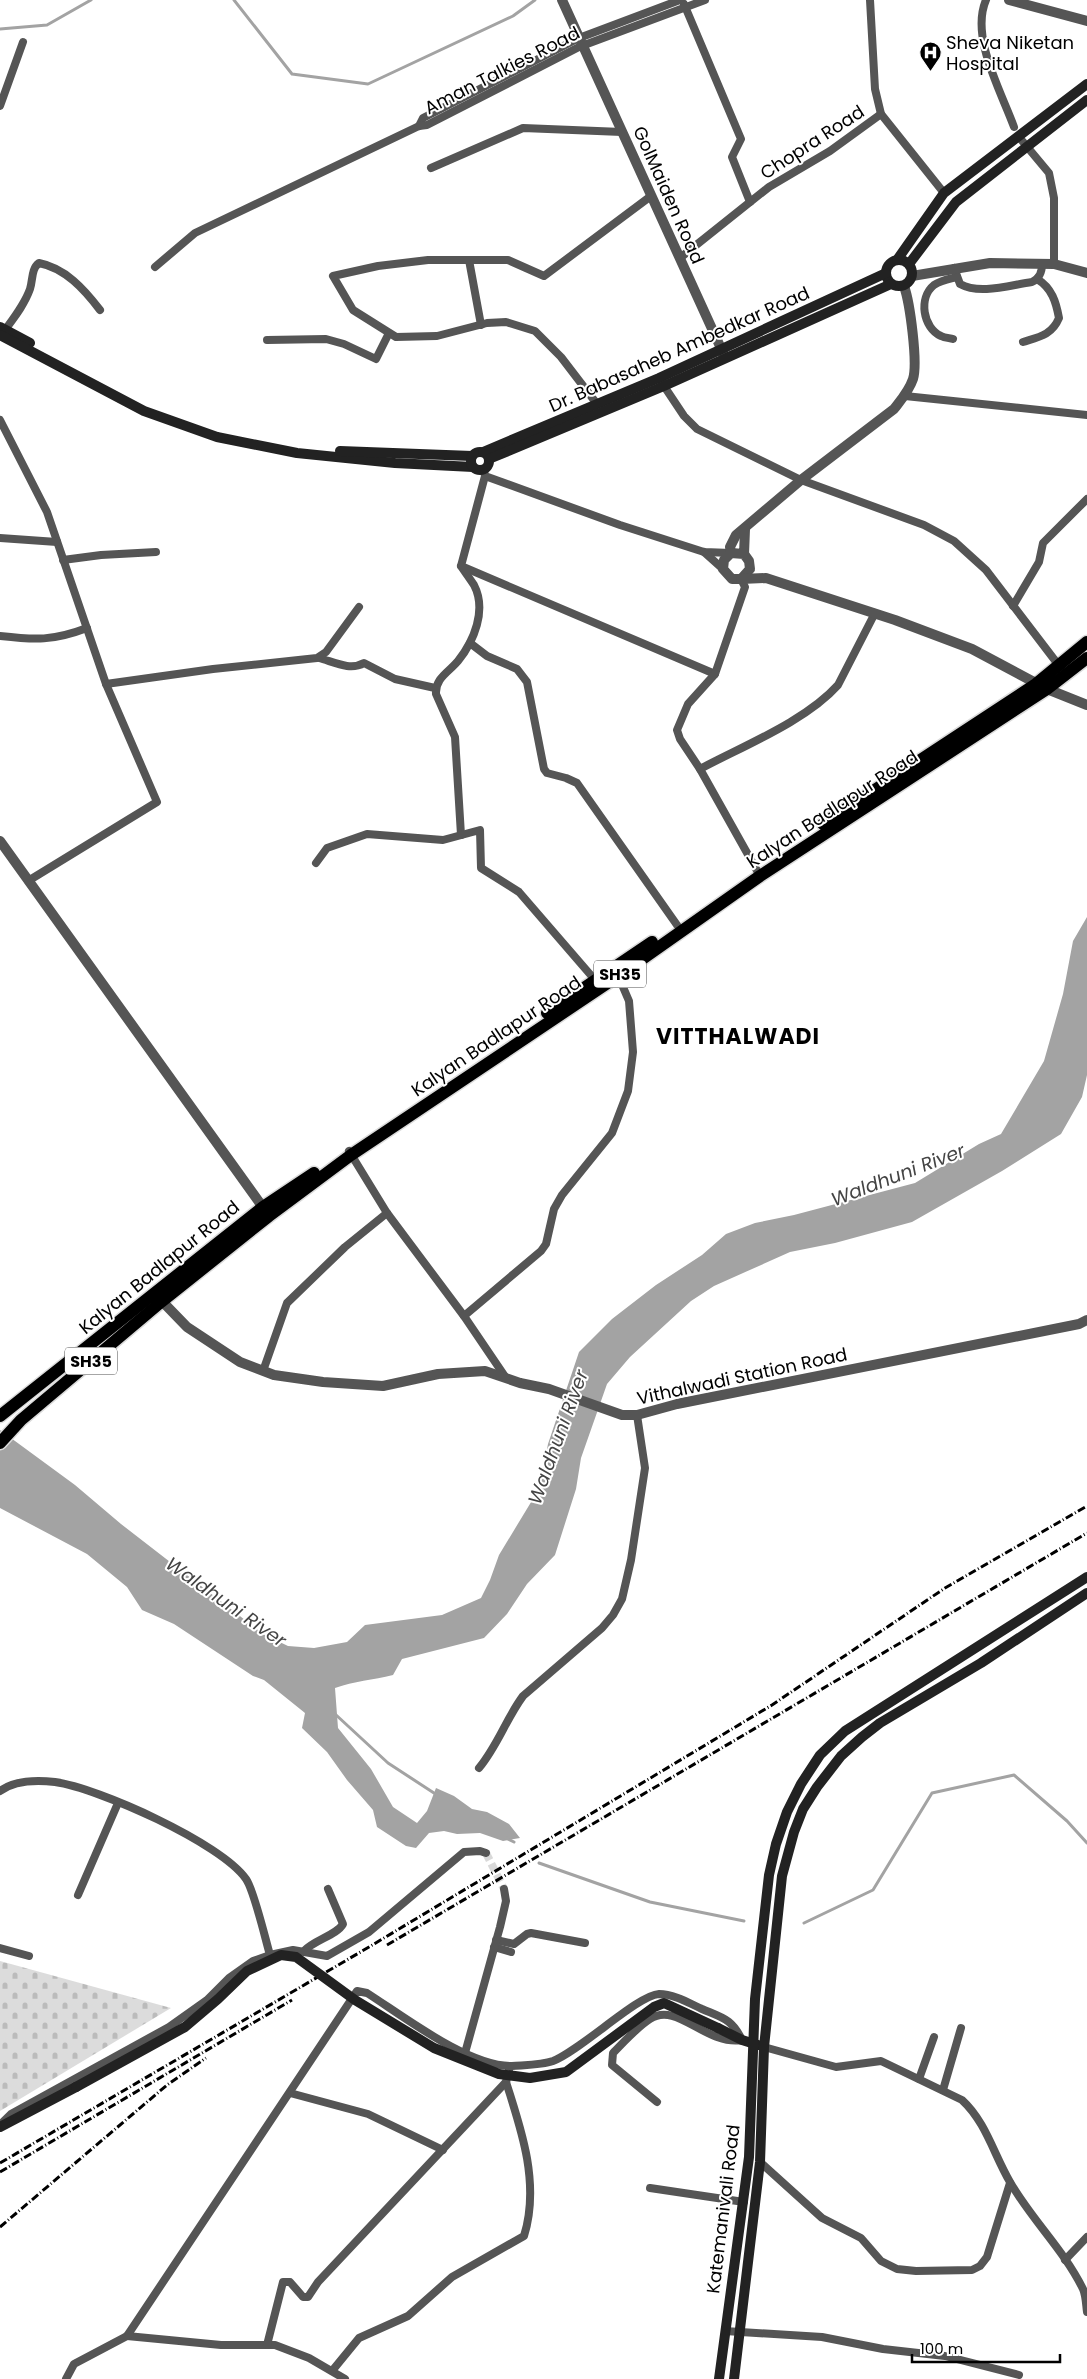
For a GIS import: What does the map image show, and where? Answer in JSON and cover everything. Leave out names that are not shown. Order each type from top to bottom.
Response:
[{"type":"main road","points":[[909,264],[912,276],[904,286],[891,284],[886,272],[890,265],[897,260],[944,193],[1017,132],[1087,84]]},
{"type":"main road","points":[[909,264],[956,202],[1026,145],[1087,100]]},
{"type":"main road","points":[[897,260],[909,264]]},
{"type":"main road","name":"Dr. Babasaheb Ambedkar Road","points":[[724,354],[886,272]]},
{"type":"main road","name":"Dr. Babasaheb Ambedkar Road","points":[[486,456],[891,284]]},
{"type":"main road","points":[[1,332],[144,411],[176,419],[217,437],[246,440],[297,453],[434,460],[473,467],[484,473],[488,466],[486,456],[477,452],[472,456],[434,460]]},
{"type":"main road","name":"Dr. Babasaheb Ambedkar Road","points":[[486,456],[597,404],[662,382]]},
{"type":"main road","points":[[472,456],[471,462],[473,467]]},
{"type":"main road","name":"Kalyan Badlapur Road","points":[[5,1412],[158,1298],[266,1211],[595,980],[616,972],[677,925],[1041,686],[1062,670],[1087,642]]},
{"type":"main road","name":"Kalyan Badlapur Road","points":[[1062,670],[1087,658]]},
{"type":"main road","name":"Kalyan Badlapur Road","points":[[350,1152],[616,972],[759,872]]},
{"type":"main road","name":"Kalyan Badlapur Road","points":[[0,1443],[21,1420],[158,1298]]},
{"type":"main road","name":"Katemanivali Road","points":[[719,2379],[749,2157],[747,2042],[769,1875],[776,1844],[787,1812],[801,1784],[820,1755],[853,1726],[1086,1579]]},
{"type":"main road","name":"Katemanivali Road","points":[[734,2379],[760,2162],[764,2047],[782,1876],[794,1832],[803,1809],[816,1787],[841,1756],[880,1723],[981,1663],[1087,1593]]},
{"type":"main road","points":[[853,1726],[862,1737]]},
{"type":"main road","points":[[761,1941],[775,1941]]},
{"type":"main road","points":[[0,2126],[56,2098],[185,2027],[246,1972],[281,1955],[296,1957],[355,2000],[434,2048],[499,2074],[530,2078],[566,2072],[654,2007],[664,2003],[747,2042],[764,2047]]},
{"type":"street","name":"GolMaiden Road","points":[[562,0],[724,354]]},
{"type":"street","name":"Aman Talkies Road","points":[[155,267],[195,233],[419,126],[423,118],[581,42],[683,2],[705,0]]},
{"type":"street","points":[[870,0],[876,89],[881,114]]},
{"type":"street","points":[[986,0],[982,11],[984,51],[1017,132],[1049,173],[1054,198],[1054,264]]},
{"type":"street","points":[[1009,0],[1087,21]]},
{"type":"street","points":[[683,2],[741,139],[732,157],[750,202]]},
{"type":"street","points":[[0,106],[23,42]]},
{"type":"street","name":"Chopra Road","points":[[680,258],[769,187],[830,151],[881,114],[944,193]]},
{"type":"street","points":[[431,168],[523,128],[622,132]]},
{"type":"street","points":[[597,404],[561,357],[535,331],[506,322],[481,325],[437,336],[396,337],[352,310],[333,276],[378,266],[428,260],[508,260],[544,276],[651,196]]},
{"type":"street","points":[[469,260],[481,325]]},
{"type":"street","points":[[1,332],[24,303],[30,290],[34,267],[39,263],[47,264],[73,280],[87,293],[100,310]]},
{"type":"street","points":[[953,339],[941,336],[931,328],[924,308],[926,294],[933,286],[956,273],[990,263],[1054,264],[1087,273]]},
{"type":"street","points":[[1037,279],[1042,272],[1042,264]]},
{"type":"street","points":[[912,276],[956,273]]},
{"type":"street","points":[[956,273],[960,284],[969,289],[984,289],[1037,279],[1045,284],[1052,295],[1059,318],[1055,328],[1046,335],[1023,342]]},
{"type":"street","points":[[731,553],[730,547],[736,535],[801,480],[894,408],[905,396],[913,380],[915,366],[904,286]]},
{"type":"street","points":[[268,340],[326,339],[344,344],[376,359],[389,333]]},
{"type":"street","points":[[662,382],[684,416],[697,429],[801,480],[924,525],[954,541],[986,570],[1062,670]]},
{"type":"street","points":[[905,396],[1087,415]]},
{"type":"street","points":[[0,420],[47,512],[106,684],[157,802],[28,881]]},
{"type":"street","points":[[461,835],[454,737],[435,688],[438,681],[458,661],[470,644],[478,626],[478,601],[475,587],[461,566],[484,473],[620,525],[704,552],[744,554]]},
{"type":"street","points":[[1013,606],[1039,562],[1044,543],[1087,499]]},
{"type":"street","points":[[745,528],[744,554],[750,565],[766,578]]},
{"type":"street","points":[[0,538],[57,542]]},
{"type":"street","points":[[63,560],[101,555],[156,552]]},
{"type":"street","points":[[704,552],[745,587],[715,674],[688,704],[677,730],[680,739],[700,769],[759,872]]},
{"type":"street","points":[[723,569],[724,560],[731,553]]},
{"type":"street","points":[[736,579],[748,574],[750,565]]},
{"type":"street","points":[[461,566],[715,674]]},
{"type":"street","points":[[736,579],[766,578],[875,613],[972,649],[1041,686],[1087,705]]},
{"type":"street","points":[[320,658],[358,607]]},
{"type":"street","points":[[700,769],[799,716],[830,694],[838,685],[875,613]]},
{"type":"street","points":[[0,636],[37,640],[69,635],[87,628]]},
{"type":"street","points":[[470,644],[487,656],[517,668],[522,673],[527,682],[546,774],[566,778],[577,784],[677,925]]},
{"type":"street","points":[[106,684],[213,669],[320,658],[347,666],[357,667],[364,663],[394,679],[435,688]]},
{"type":"street","points":[[316,864],[327,848],[367,834],[443,840],[480,830],[481,868],[519,892],[595,980]]},
{"type":"street","points":[[0,841],[266,1211]]},
{"type":"street","points":[[464,1316],[542,1251],[546,1244],[554,1209],[562,1195],[612,1133],[618,1121],[628,1091],[633,1052],[629,1001],[616,972]]},
{"type":"street","points":[[350,1152],[387,1213],[464,1316],[506,1378]]},
{"type":"street","points":[[263,1371],[287,1303],[345,1247],[387,1213]]},
{"type":"street","name":"Vithalwadi Station Road","points":[[158,1298],[188,1327],[240,1362],[274,1375],[323,1382],[383,1386],[438,1374],[485,1371],[549,1389],[622,1415],[637,1415],[694,1401],[1079,1324],[1087,1320]]},
{"type":"street","points":[[480,1768],[493,1750],[522,1696],[602,1628],[613,1615],[622,1599],[631,1560],[645,1468],[637,1415]]},
{"type":"street","points":[[0,1791],[23,1781],[55,1782],[92,1792],[174,1828],[228,1859],[247,1880],[270,1954]]},
{"type":"street","points":[[78,1895],[118,1803]]},
{"type":"street","points":[[0,2126],[11,2114],[169,2027],[207,2000],[241,1969],[270,1954],[284,1951],[304,1951],[327,1956],[369,1932],[464,1852],[476,1850],[486,1853]]},
{"type":"street","points":[[465,2053],[506,1901],[504,1888]]},
{"type":"street","points":[[304,1951],[311,1943],[338,1930],[343,1924],[328,1889]]},
{"type":"street","points":[[495,1944],[514,1944],[531,1933],[585,1943]]},
{"type":"street","points":[[495,1944],[510,1952]]},
{"type":"street","points":[[0,1948],[29,1956]]},
{"type":"street","points":[[66,2379],[74,2364],[127,2336],[357,1991],[367,1993],[465,2053],[484,2061],[510,2066],[552,2062],[580,2046],[638,2003],[658,1994],[677,1997],[730,2021],[747,2042]]},
{"type":"street","points":[[657,2102],[612,2064],[611,2059],[613,2053],[650,2019],[667,2014],[722,2040],[747,2042]]},
{"type":"street","points":[[944,2090],[961,2028]]},
{"type":"street","points":[[920,2079],[934,2037]]},
{"type":"street","points":[[764,2047],[836,2067],[881,2061],[944,2090],[969,2107],[984,2129],[1010,2183],[1065,2260],[1085,2292],[1087,2312]]},
{"type":"street","points":[[267,2345],[284,2282],[290,2282],[302,2297],[308,2297],[318,2282],[506,2082],[510,2066]]},
{"type":"street","points":[[332,2371],[359,2338],[408,2316],[452,2277],[524,2236],[530,2216],[529,2165],[506,2082]]},
{"type":"street","points":[[290,2093],[368,2114],[443,2150]]},
{"type":"street","points":[[760,2162],[822,2218],[861,2238],[881,2261],[897,2269],[916,2271],[972,2270],[980,2266],[987,2257],[1010,2183]]},
{"type":"street","points":[[650,2188],[744,2202]]},
{"type":"street","points":[[1065,2260],[1087,2237]]},
{"type":"street","points":[[725,2331],[822,2337],[882,2349],[945,2356],[1019,2375]]},
{"type":"street","points":[[127,2336],[221,2345],[275,2345],[309,2358],[345,2379]]},
{"type":"green space","points":[[0,1961],[171,2008],[0,2111]]},
{"type":"water","name":"Waldhuni River","points":[[1087,917],[1087,1075],[1082,1097],[1061,1134],[1002,1171],[912,1222],[835,1243],[790,1252],[714,1286],[691,1301],[630,1357],[607,1384],[581,1458],[576,1489],[555,1555],[527,1584],[507,1614],[484,1638],[402,1659],[393,1675],[335,1688],[338,1728],[371,1769],[393,1807],[417,1823],[427,1811],[436,1788],[454,1796],[472,1809],[487,1812],[509,1824],[520,1838],[503,1841],[480,1833],[457,1834],[444,1831],[429,1833],[416,1848],[406,1846],[377,1827],[373,1810],[347,1780],[327,1752],[302,1728],[305,1713],[264,1680],[253,1676],[174,1624],[142,1610],[127,1587],[87,1554],[0,1508],[0,1430],[75,1485],[121,1524],[263,1634],[288,1646],[314,1648],[347,1642],[365,1625],[442,1615],[481,1598],[499,1555],[539,1489],[548,1444],[579,1352],[612,1319],[656,1285],[702,1255],[726,1234],[755,1223],[794,1215],[915,1183],[979,1144],[1001,1134],[1044,1061],[1063,994],[1073,941]]},
{"type":"waterway","points":[[0,29],[47,25],[91,0]]},
{"type":"waterway","points":[[234,0],[292,74],[368,84],[513,16],[535,0]]},
{"type":"waterway","points":[[335,1714],[388,1763],[437,1795]]},
{"type":"waterway","points":[[804,1923],[873,1890],[932,1793],[1014,1775],[1067,1821],[1087,1843]]},
{"type":"waterway","points":[[506,1838],[514,1842]]},
{"type":"waterway","points":[[539,1863],[650,1902],[744,1921]]},
{"type":"tunnel","points":[[486,1853],[504,1889]]},
{"type":"railway","points":[[0,2163],[369,1947],[772,1705],[945,1588],[1087,1506]]},
{"type":"railway","points":[[387,1945],[1087,1533]]},
{"type":"railway","points":[[0,2172],[292,2000]]},
{"type":"railway","points":[[0,2227],[167,2085],[206,2058]]},
{"type":"place","name":"Sheva Niketan Hospital","points":[[930,71]]},
{"type":"district","name":"VITTHALWADI","points":[[738,1036]]}]
